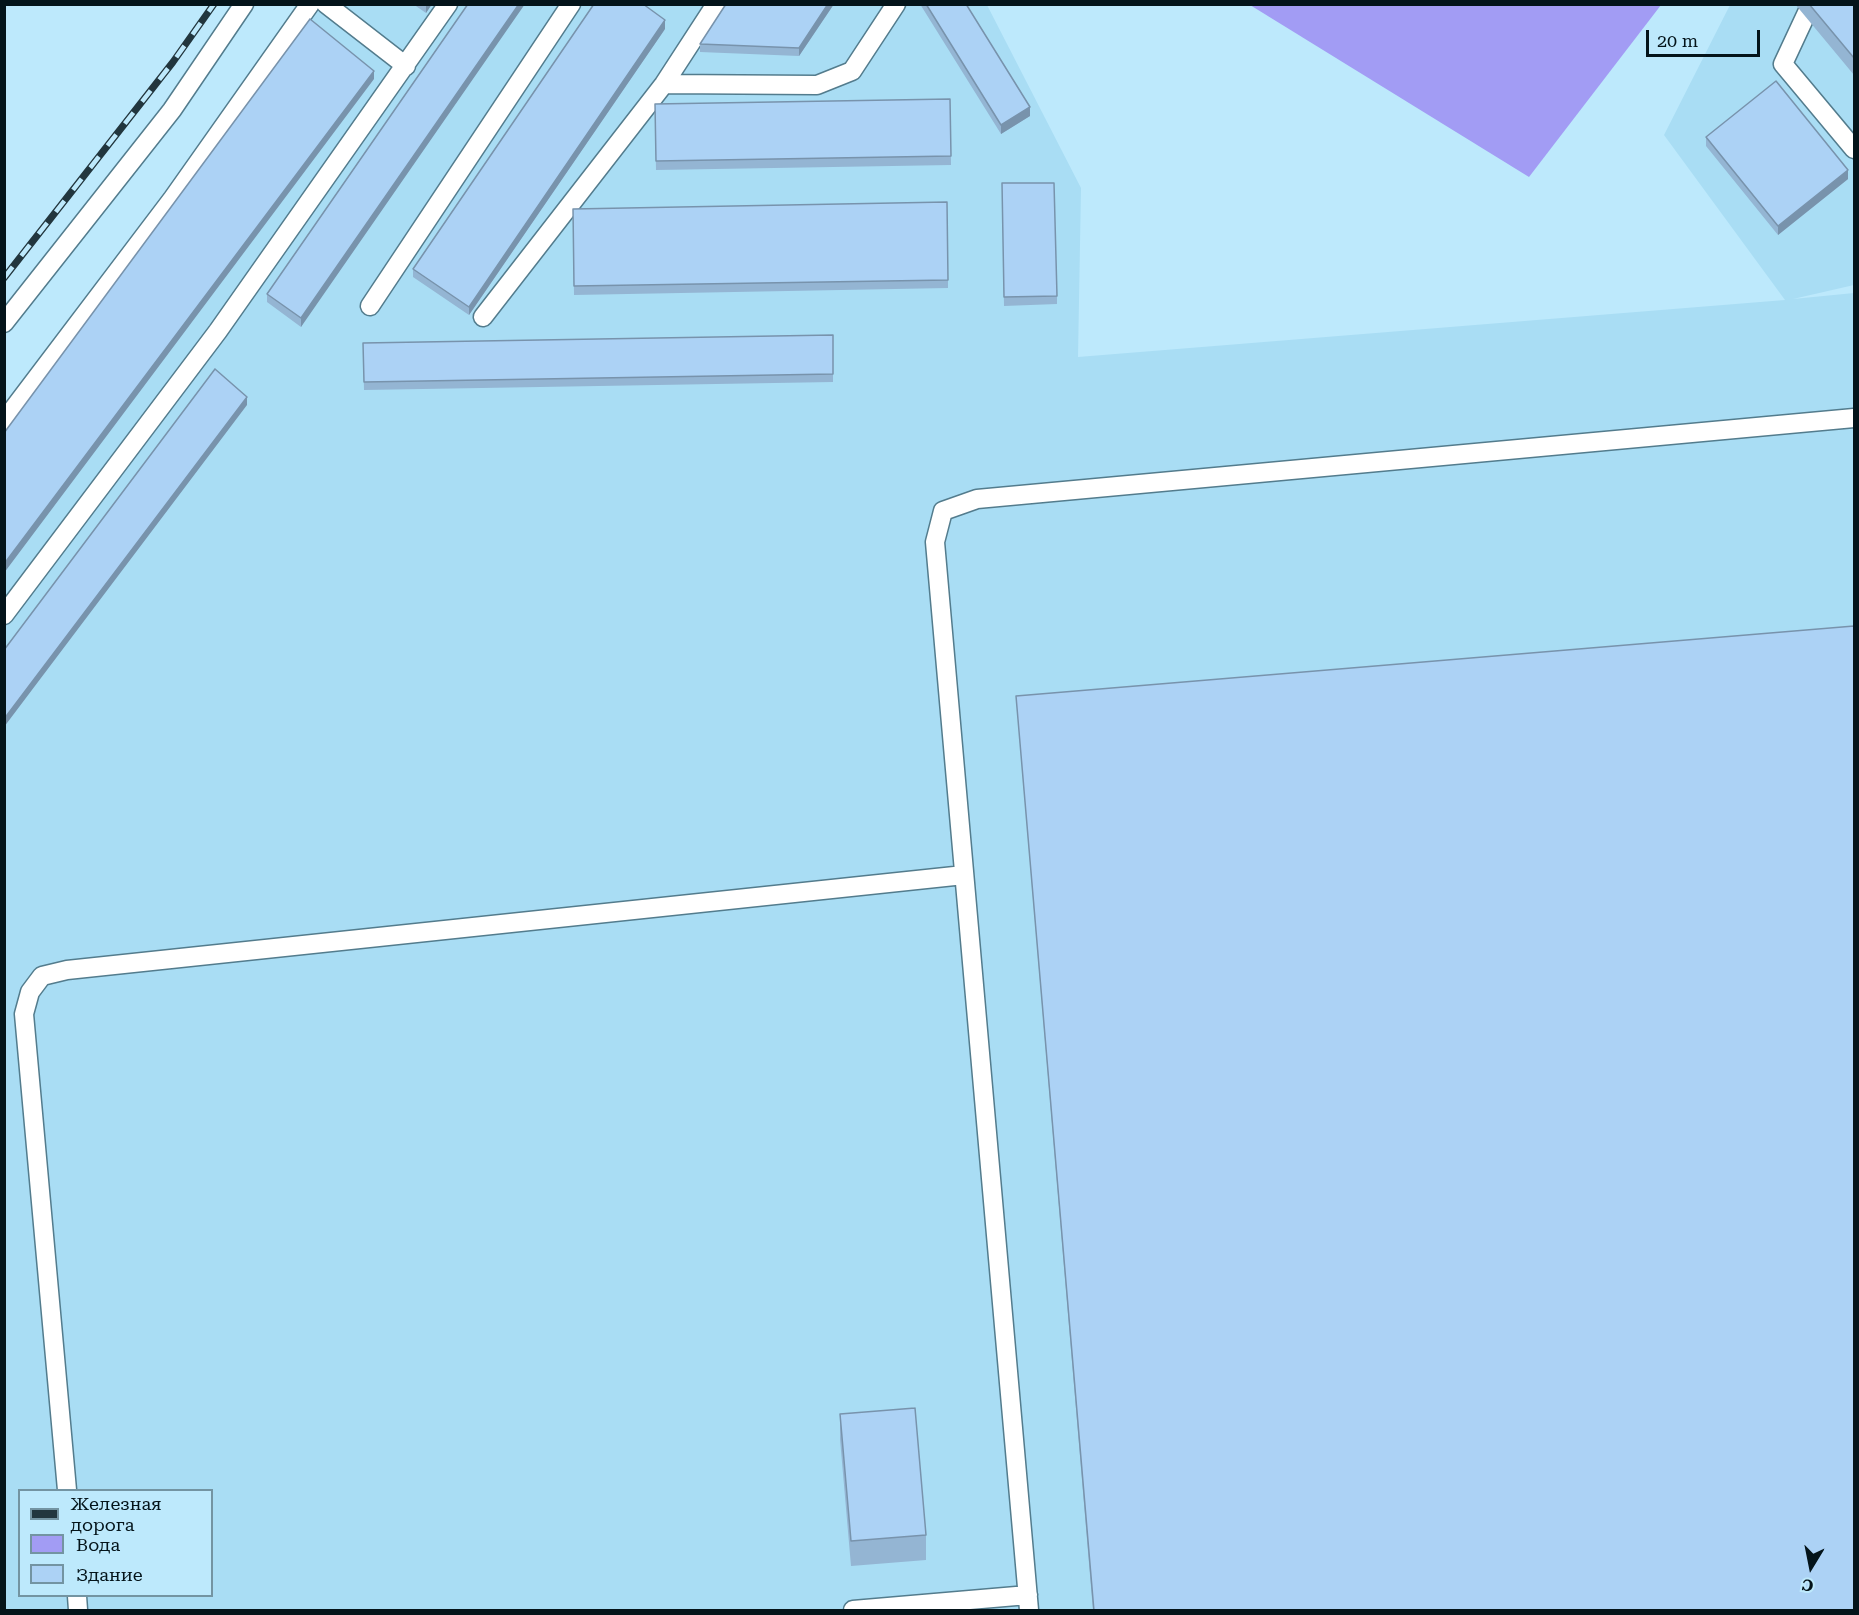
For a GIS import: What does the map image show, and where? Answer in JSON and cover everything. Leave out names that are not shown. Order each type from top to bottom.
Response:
[{"type":"lane","points":[[4,323],[172,110],[244,4]]},
{"type":"lane","points":[[4,421],[173,198],[310,4]]},
{"type":"lane","points":[[326,4],[406,66]]},
{"type":"lane","points":[[4,615],[218,330],[448,4]]},
{"type":"lane","points":[[370,306],[571,4]]},
{"type":"lane","points":[[483,317],[664,84],[716,4]]},
{"type":"lane","points":[[664,84],[817,85],[852,71],[896,4]]},
{"type":"lane","points":[[1812,4],[1783,64],[1854,149]]},
{"type":"lane","points":[[853,1611],[1029,1603],[935,542],[943,511],[977,499],[1854,418]]},
{"type":"lane","points":[[67,1489],[24,1014],[30,992],[42,976],[78,969],[964,875]]},
{"type":"shaded area","points":[[310,5],[987,5],[1081,188],[1078,357],[1785,300],[1664,135],[1730,5],[1854,5],[1854,285],[1793,299],[1854,293],[1854,1610],[5,1610],[4,421]]},
{"type":"water","points":[[1250,5],[1661,5],[1529,177]]},
{"type":"building","points":[[468,4],[519,4],[301,318],[267,294]]},
{"type":"building","points":[[594,4],[643,4],[665,20],[469,307],[413,269]]},
{"type":"building","points":[[726,4],[828,4],[799,48],[700,44]]},
{"type":"building","points":[[926,4],[966,4],[1030,107],[1001,125]]},
{"type":"building","points":[[1809,4],[1854,4],[1854,58]]},
{"type":"building","points":[[310,19],[374,71],[4,564],[4,433]]},
{"type":"building","points":[[1776,81],[1848,170],[1778,226],[1706,137]]},
{"type":"building","points":[[950,99],[951,156],[656,161],[655,104]]},
{"type":"building","points":[[1002,183],[1054,183],[1057,296],[1004,297]]},
{"type":"building","points":[[947,202],[948,280],[574,286],[573,209]]},
{"type":"building","points":[[833,335],[833,374],[364,382],[363,343]]},
{"type":"building","points":[[215,369],[247,397],[4,719],[4,650]]},
{"type":"building","points":[[1854,626],[1854,1611],[1094,1611],[1016,696]]},
{"type":"building","points":[[915,1408],[926,1535],[851,1541],[840,1414]]},
{"type":"railway","points":[[4,278],[173,62],[214,4]]}]
